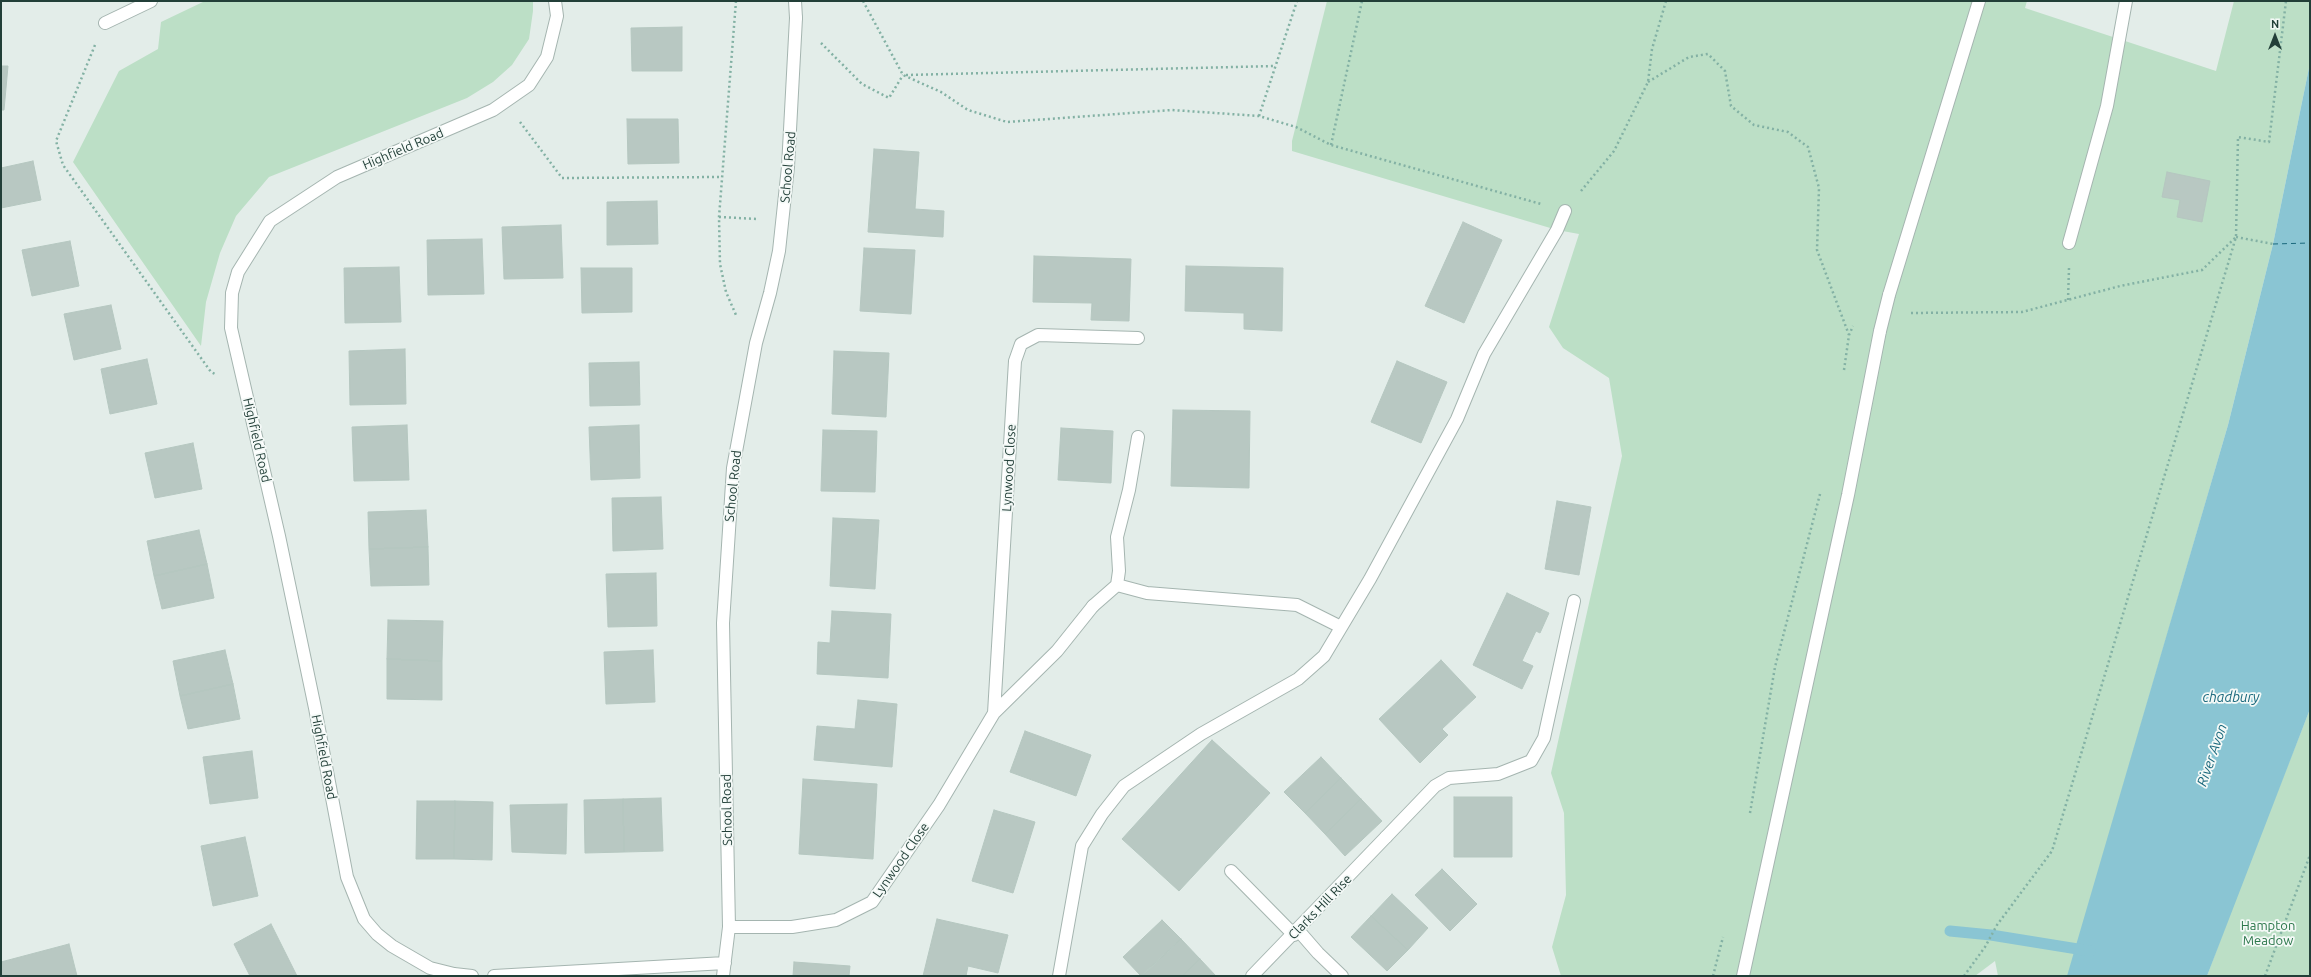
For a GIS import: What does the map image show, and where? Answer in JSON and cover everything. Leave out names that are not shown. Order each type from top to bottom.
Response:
[{"type":"street","points":[[105,23],[151,1]]},
{"type":"street","name":"Highfield Road","points":[[472,976],[430,968],[392,946],[377,934],[364,919],[347,877],[315,708],[280,543],[231,328],[232,293],[238,272],[244,260],[270,221],[337,177],[493,110],[529,85],[547,57],[556,16],[555,1]]},
{"type":"street","name":"School Road","points":[[723,976],[729,927],[723,623],[733,468],[756,343],[770,293],[781,236],[788,167],[796,18],[795,1]]},
{"type":"street","points":[[1743,976],[1848,495],[1880,331],[1979,1]]},
{"type":"street","points":[[2069,242],[2107,106],[2126,1]]},
{"type":"street","points":[[1059,976],[1082,846],[1102,814],[1124,786],[1201,734],[1298,679],[1324,656],[1370,579],[1457,419],[1484,354],[1556,230],[1565,211]]},
{"type":"street","name":"Lynwood Close","points":[[994,712],[1015,361],[1021,344],[1038,335],[1138,338]]},
{"type":"street","points":[[1138,437],[1129,490],[1117,537],[1120,571],[1116,585],[1147,593],[1297,604],[1341,627]]},
{"type":"street","name":"Lynwood Close","points":[[729,927],[792,927],[836,920],[872,902],[939,805],[994,712],[1057,651],[1093,606],[1116,585]]},
{"type":"street","name":"Clarks Hill Rise","points":[[1252,976],[1296,933],[1435,786],[1450,778],[1498,774],[1530,761],[1544,738],[1574,601]]},
{"type":"street","points":[[1231,871],[1342,976]]},
{"type":"street","points":[[494,976],[725,964]]},
{"type":"path","points":[[726,292],[720,264],[718,217],[736,1]]},
{"type":"path","points":[[863,1],[903,75],[941,92],[968,110],[1007,122],[1172,110],[1259,116],[1296,127],[1331,145],[1565,211],[1614,151],[1648,82],[1652,49],[1666,1]]},
{"type":"path","points":[[1259,116],[1297,1]]},
{"type":"path","points":[[1331,145],[1362,1]]},
{"type":"path","points":[[1964,976],[1985,947],[1996,926],[2052,851],[2236,237],[2238,137],[2269,142],[2286,1]]},
{"type":"path","points":[[796,18],[862,84],[889,98],[903,75]]},
{"type":"path","points":[[105,23],[56,141],[63,165],[211,372],[244,388]]},
{"type":"path","points":[[1648,82],[1689,57],[1708,54],[1725,71],[1731,106],[1754,126],[1788,132],[1808,147],[1819,188],[1817,250],[1849,335]]},
{"type":"path","points":[[903,75],[1275,66]]},
{"type":"path","points":[[505,102],[562,178],[721,177]]},
{"type":"path","points":[[718,217],[761,219]]},
{"type":"path","points":[[2236,237],[2273,244]]},
{"type":"path","points":[[1905,313],[2022,312],[2120,286],[2202,270],[2236,237]]},
{"type":"path","points":[[2068,300],[2069,242]]},
{"type":"path","points":[[1844,373],[1849,335],[1854,324]]},
{"type":"path","points":[[1750,815],[1775,667],[1821,490]]},
{"type":"path","points":[[2265,976],[2310,855]]},
{"type":"path","points":[[1713,976],[1725,931]]},
{"type":"green space","points":[[205,1],[533,1],[533,11],[529,39],[512,65],[493,82],[467,98],[269,177],[236,216],[220,253],[206,302],[201,346],[73,162],[119,71],[158,49],[161,22]]},
{"type":"green space","points":[[1327,1],[2027,1],[2025,8],[2216,71],[2234,1],[2310,1],[2310,63],[2273,244],[2228,425],[2068,976],[1998,976],[1995,961],[1975,976],[1561,976],[1552,947],[1566,895],[1564,813],[1551,773],[1622,456],[1609,378],[1563,348],[1549,327],[1579,234],[1557,230],[1292,151],[1292,141]]},
{"type":"green space","name":"Hampton Meadow","points":[[2310,709],[2310,976],[2207,976],[2238,892]]},
{"type":"water","name":"chadbury","points":[[2310,63],[2310,709],[2207,976],[2067,976],[2228,425],[2273,244]]},
{"type":"building","points":[[682,27],[682,71],[632,71],[631,28]]},
{"type":"building","points":[[1,66],[8,66],[4,110],[1,110]]},
{"type":"building","points":[[627,119],[678,119],[679,163],[628,164]]},
{"type":"building","points":[[874,149],[919,152],[915,209],[944,211],[943,237],[868,232]]},
{"type":"building","points":[[33,161],[41,200],[1,208],[1,168]]},
{"type":"building","points":[[2167,172],[2210,181],[2202,222],[2177,217],[2180,200],[2162,197]]},
{"type":"building","points":[[657,201],[658,244],[607,245],[607,202]]},
{"type":"building","points":[[1463,222],[1502,240],[1464,323],[1425,306]]},
{"type":"building","points":[[561,225],[563,278],[504,279],[502,227]]},
{"type":"building","points":[[482,239],[484,294],[428,295],[427,240]]},
{"type":"building","points":[[70,241],[79,286],[32,296],[22,250]]},
{"type":"building","points":[[864,248],[915,250],[911,314],[860,311]]},
{"type":"building","points":[[1034,256],[1131,259],[1129,321],[1091,320],[1092,303],[1033,302]]},
{"type":"building","points":[[1186,266],[1283,268],[1282,331],[1244,329],[1244,313],[1185,311]]},
{"type":"building","points":[[399,267],[401,322],[345,323],[344,268]]},
{"type":"building","points":[[581,268],[632,268],[632,312],[582,313]]},
{"type":"building","points":[[111,305],[121,349],[74,360],[64,314]]},
{"type":"building","points":[[405,349],[406,404],[350,405],[349,351]]},
{"type":"building","points":[[834,351],[889,353],[886,417],[832,414]]},
{"type":"building","points":[[147,359],[157,404],[110,414],[101,369]]},
{"type":"building","points":[[1397,361],[1447,382],[1421,443],[1371,422]]},
{"type":"building","points":[[639,362],[640,405],[590,406],[589,363]]},
{"type":"building","points":[[1173,410],[1250,411],[1249,488],[1171,486]]},
{"type":"building","points":[[407,425],[409,480],[354,481],[352,427]]},
{"type":"building","points":[[639,425],[640,478],[591,480],[589,427]]},
{"type":"building","points":[[1061,428],[1113,431],[1111,483],[1058,480]]},
{"type":"building","points":[[823,430],[877,431],[875,492],[821,491]]},
{"type":"building","points":[[193,443],[202,489],[155,498],[145,453]]},
{"type":"building","points":[[661,497],[663,549],[613,551],[612,498]]},
{"type":"building","points":[[1557,501],[1591,507],[1579,575],[1545,569]]},
{"type":"building","points":[[426,510],[428,547],[369,549],[368,512]]},
{"type":"building","points":[[833,518],[879,520],[875,589],[830,586]]},
{"type":"building","points":[[199,530],[207,564],[154,576],[147,541]]},
{"type":"building","points":[[428,547],[429,585],[371,586],[369,549]]},
{"type":"building","points":[[207,564],[214,598],[162,609],[154,576]]},
{"type":"building","points":[[656,573],[657,626],[608,627],[606,574]]},
{"type":"building","points":[[1507,593],[1549,613],[1540,633],[1536,631],[1522,661],[1533,666],[1522,689],[1473,665]]},
{"type":"building","points":[[832,611],[891,614],[888,678],[817,674],[818,642],[830,643]]},
{"type":"building","points":[[388,620],[443,621],[442,661],[387,659]]},
{"type":"building","points":[[225,650],[233,684],[180,696],[173,661]]},
{"type":"building","points":[[653,650],[655,702],[606,704],[604,652]]},
{"type":"building","points":[[387,659],[442,661],[442,700],[387,699]]},
{"type":"building","points":[[1441,660],[1476,697],[1442,729],[1448,735],[1420,763],[1379,719]]},
{"type":"building","points":[[233,684],[240,719],[188,729],[180,696]]},
{"type":"building","points":[[858,700],[897,704],[892,767],[814,760],[817,726],[855,729]]},
{"type":"building","points":[[1025,731],[1091,755],[1076,796],[1010,772]]},
{"type":"building","points":[[1212,740],[1270,793],[1179,891],[1122,839]]},
{"type":"building","points":[[252,751],[258,798],[210,804],[203,757]]},
{"type":"building","points":[[1321,757],[1341,778],[1305,813],[1284,792]]},
{"type":"building","points":[[1341,778],[1361,799],[1325,834],[1305,813]]},
{"type":"building","points":[[803,779],[877,784],[873,859],[799,854]]},
{"type":"building","points":[[1454,797],[1512,797],[1512,857],[1454,857]]},
{"type":"building","points":[[661,798],[663,851],[624,852],[623,799]]},
{"type":"building","points":[[623,799],[624,852],[585,853],[584,800]]},
{"type":"building","points":[[1361,799],[1382,821],[1345,856],[1325,834]]},
{"type":"building","points":[[417,801],[455,801],[454,859],[416,859]]},
{"type":"building","points":[[455,801],[493,802],[492,860],[454,859]]},
{"type":"building","points":[[567,804],[566,854],[512,852],[510,805]]},
{"type":"building","points":[[994,810],[1035,822],[1013,893],[972,881]]},
{"type":"building","points":[[245,837],[258,896],[213,906],[201,846]]},
{"type":"building","points":[[1442,869],[1477,904],[1450,931],[1415,895]]},
{"type":"building","points":[[1392,894],[1428,928],[1408,950],[1371,916]]},
{"type":"building","points":[[1371,916],[1408,950],[1387,971],[1351,937]]},
{"type":"building","points":[[937,919],[1008,935],[998,973],[968,966],[966,976],[923,976]]},
{"type":"building","points":[[1162,920],[1181,939],[1141,976],[1123,957]]},
{"type":"building","points":[[271,924],[297,976],[250,976],[234,944]]},
{"type":"building","points":[[1181,939],[1200,959],[1182,976],[1142,976]]},
{"type":"building","points":[[69,944],[77,976],[1,976],[1,962]]},
{"type":"building","points":[[1200,959],[1216,976],[1182,976]]},
{"type":"building","points":[[794,962],[850,966],[849,976],[793,976]]},
{"type":"waterway","points":[[1950,931],[1991,935],[2090,951]]},
{"type":"ferry route","points":[[2273,244],[2310,243]]},
{"type":"water label","name":"River Avon","points":[[2212,755]]}]
